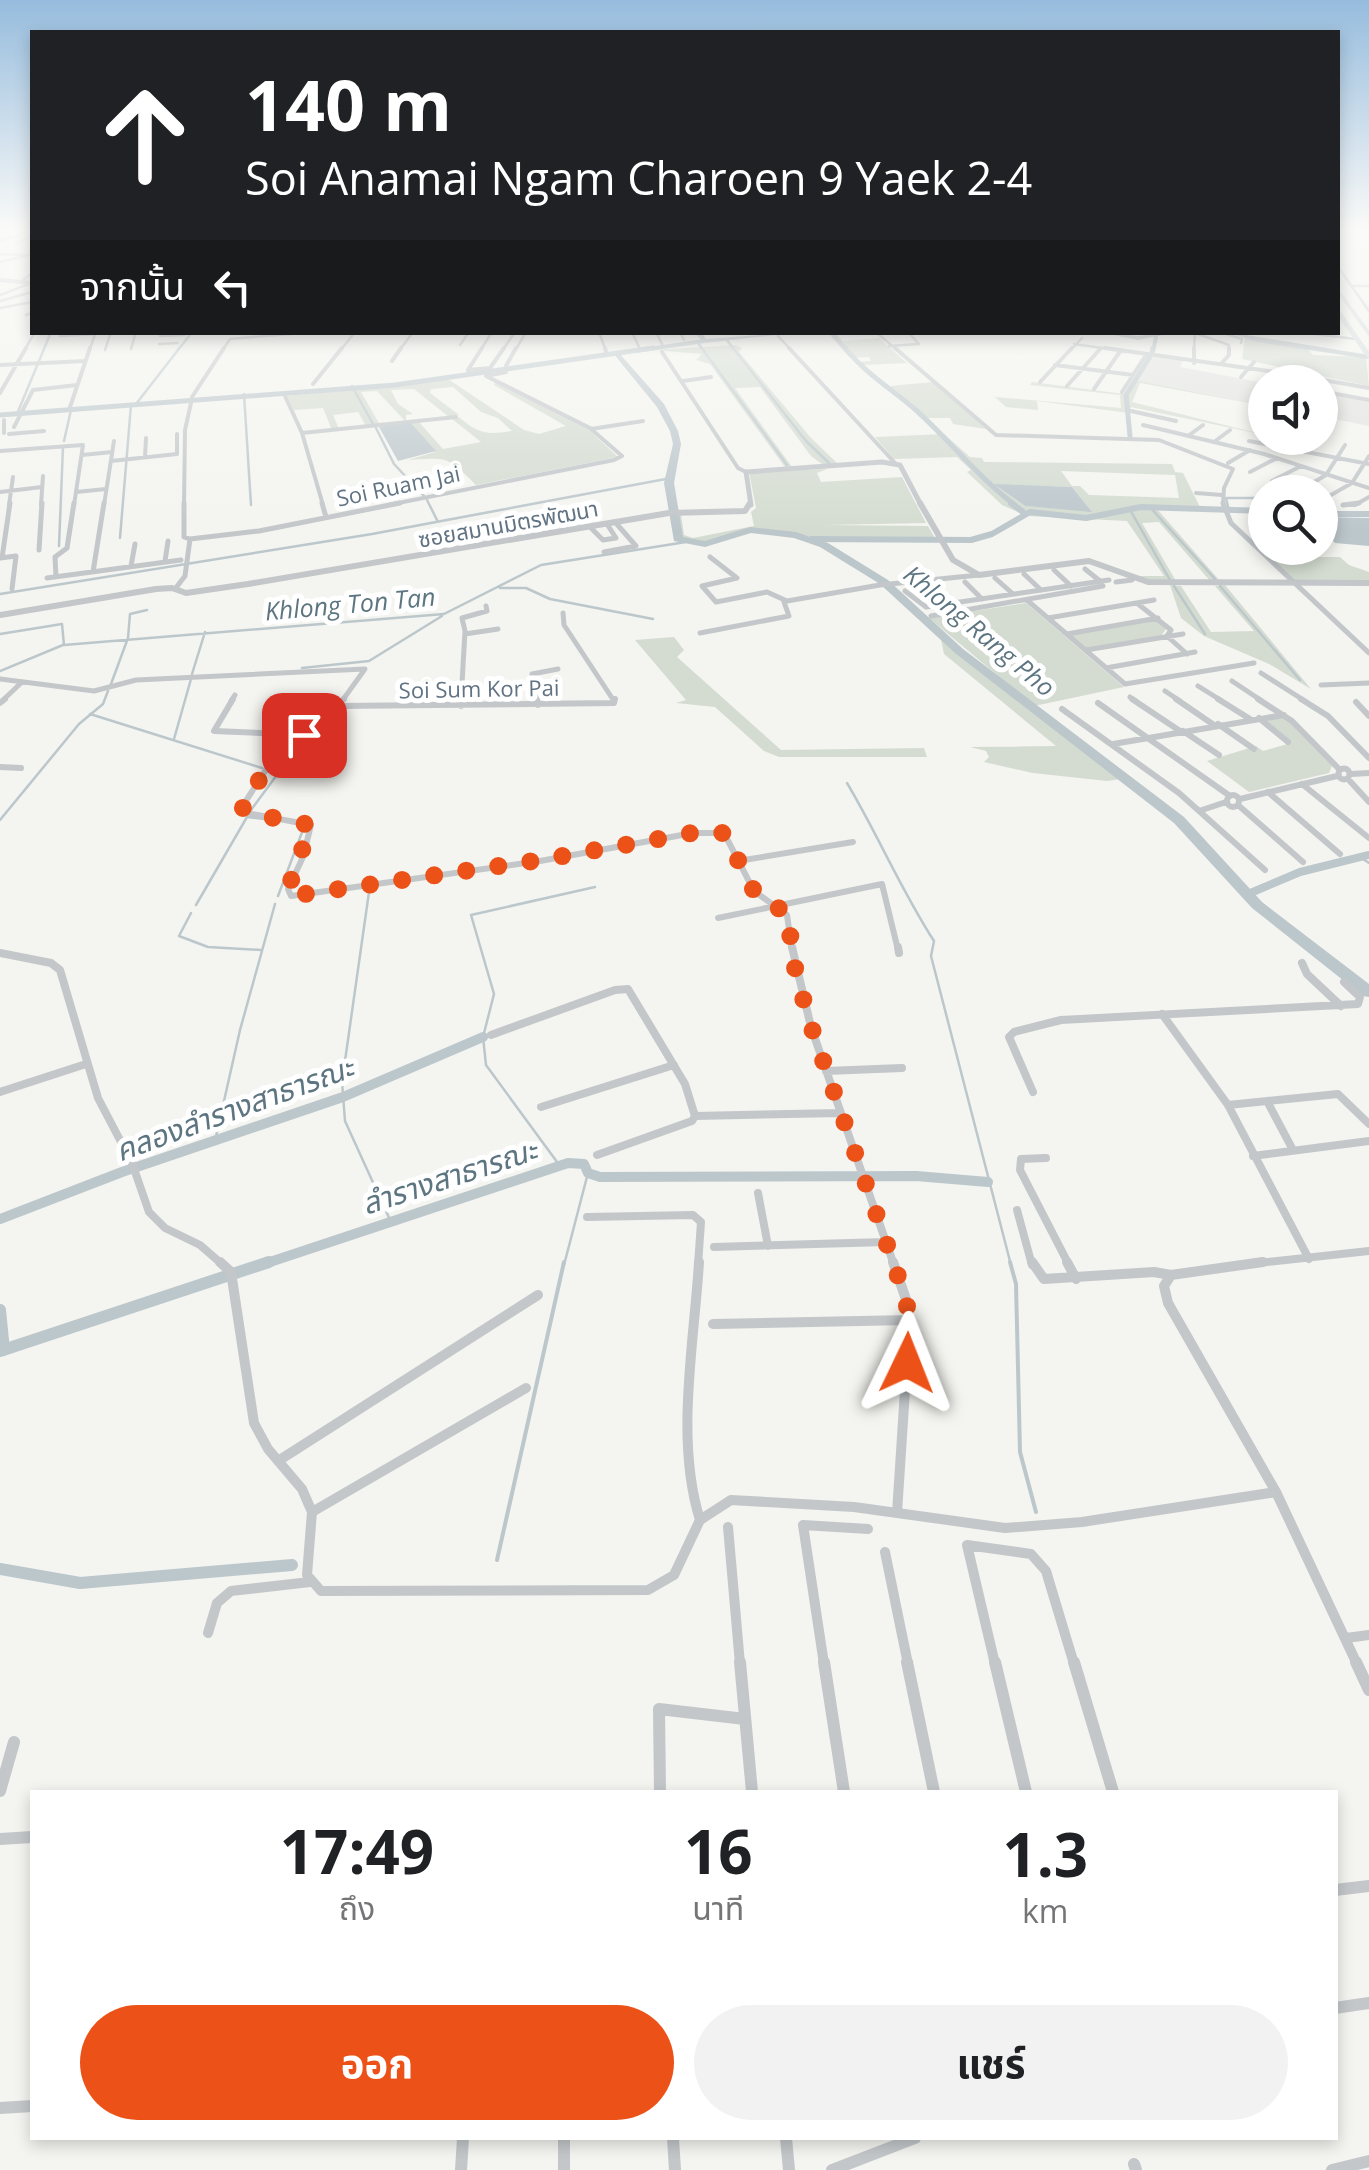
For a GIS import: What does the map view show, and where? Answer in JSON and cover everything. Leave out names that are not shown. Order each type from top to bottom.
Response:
[{"type":"main road","points":[[1349,329],[1369,356]]},
{"type":"street","points":[[0,393],[33,335]]},
{"type":"street","points":[[60,336],[72,335]]},
{"type":"street","points":[[70,407],[95,335]]},
{"type":"street","points":[[105,350],[110,335]]},
{"type":"street","points":[[132,349],[135,335]]},
{"type":"street","points":[[161,335],[158,346],[178,343]]},
{"type":"street","points":[[176,589],[186,570],[184,559],[190,539],[184,537],[185,430],[191,400],[230,339],[278,335]]},
{"type":"street","points":[[312,384],[353,335]]},
{"type":"street","points":[[392,361],[411,335]]},
{"type":"street","points":[[460,346],[467,335]]},
{"type":"street","points":[[490,335],[468,370],[490,368],[513,335]]},
{"type":"street","name":"Soi Ruam Jai","points":[[190,539],[326,517],[622,457],[592,429],[486,376],[506,369],[524,335]]},
{"type":"street","points":[[600,335],[606,352]]},
{"type":"street","points":[[633,335],[640,349]]},
{"type":"street","points":[[657,335],[662,349],[738,468],[746,472],[895,463]]},
{"type":"street","points":[[682,335],[684,340]]},
{"type":"street","points":[[879,335],[970,409],[994,434],[1159,440],[1233,469],[1222,484],[1224,511],[1369,653]]},
{"type":"street","points":[[890,346],[919,344],[911,335]]},
{"type":"street","points":[[1193,335],[1193,364]]},
{"type":"street","points":[[1200,335],[1230,346],[1217,373]]},
{"type":"street","points":[[1229,335],[1242,339],[1241,343]]},
{"type":"street","points":[[1324,335],[1355,339]]},
{"type":"street","points":[[778,336],[907,475],[953,560],[979,575]]},
{"type":"street","points":[[1040,382],[1082,338]]},
{"type":"street","points":[[1067,386],[1108,341]]},
{"type":"street","points":[[1074,344],[1167,354],[1193,364],[1203,361],[1248,368]]},
{"type":"street","points":[[1129,351],[1134,344]]},
{"type":"street","points":[[1094,389],[1120,350]]},
{"type":"street","points":[[1122,392],[1146,355]]},
{"type":"street","points":[[0,365],[86,362]]},
{"type":"street","points":[[1055,364],[1133,374]]},
{"type":"street","points":[[1241,377],[1248,370]]},
{"type":"street","points":[[683,381],[712,377]]},
{"type":"street","points":[[1338,382],[1369,388]]},
{"type":"street","points":[[18,426],[36,389],[77,386]]},
{"type":"street","points":[[1350,396],[1358,387]]},
{"type":"street","points":[[1338,394],[1369,400]]},
{"type":"street","points":[[285,396],[302,434],[326,517]]},
{"type":"street","points":[[1131,412],[1177,420],[1165,430]]},
{"type":"street","points":[[302,434],[456,417]]},
{"type":"street","points":[[4,420],[3,434],[44,431]]},
{"type":"street","points":[[592,429],[643,421]]},
{"type":"street","points":[[1144,425],[1248,450]]},
{"type":"street","points":[[1188,436],[1203,425]]},
{"type":"street","points":[[1214,442],[1230,430]]},
{"type":"street","points":[[110,461],[177,454],[177,434]]},
{"type":"street","points":[[144,458],[146,438]]},
{"type":"street","points":[[1183,446],[1198,438]]},
{"type":"street","points":[[93,572],[114,441]]},
{"type":"street","points":[[1240,448],[1248,441]]},
{"type":"street","points":[[0,450],[57,442]]},
{"type":"street","points":[[1204,455],[1224,444]]},
{"type":"street","points":[[1267,455],[1326,475],[1345,445]]},
{"type":"street","points":[[0,450],[83,446],[66,548],[54,558],[56,577]]},
{"type":"street","points":[[1228,463],[1248,451]]},
{"type":"street","points":[[82,455],[112,452]]},
{"type":"street","points":[[1282,475],[1299,465],[1304,455]]},
{"type":"street","points":[[1323,455],[1367,464]]},
{"type":"street","points":[[1338,492],[1352,484],[1369,456]]},
{"type":"street","points":[[1250,472],[1277,458]]},
{"type":"street","name":"ซอยสมานมิตรพัฒนา","points":[[0,615],[140,591],[176,589],[190,593],[669,513],[748,510],[746,472]]},
{"type":"street","points":[[39,550],[44,476]]},
{"type":"street","points":[[12,589],[16,556],[1,558],[13,478]]},
{"type":"street","points":[[1338,479],[1369,488]]},
{"type":"street","points":[[0,492],[42,487]]},
{"type":"street","points":[[76,492],[106,489]]},
{"type":"street","points":[[1196,494],[1222,495]]},
{"type":"street","points":[[1355,506],[1369,497]]},
{"type":"street","points":[[1343,506],[1369,507]]},
{"type":"street","points":[[590,526],[602,540],[616,538],[611,523]]},
{"type":"street","points":[[604,552],[636,546],[611,523]]},
{"type":"street","points":[[165,562],[168,541]]},
{"type":"street","points":[[131,566],[135,544]]},
{"type":"street","points":[[710,557],[737,578],[702,586],[711,601],[767,592],[784,602],[880,585],[1094,561],[1129,579]]},
{"type":"street","points":[[47,578],[184,559]]},
{"type":"street","points":[[1085,568],[1109,582]]},
{"type":"street","points":[[1054,570],[1071,586]]},
{"type":"street","points":[[1220,584],[1221,571]]},
{"type":"street","points":[[1024,574],[1041,590]]},
{"type":"street","points":[[995,578],[1013,594]]},
{"type":"street","points":[[905,591],[922,606],[1129,579],[1220,584],[1369,584]]},
{"type":"street","points":[[965,582],[982,599]]},
{"type":"street","points":[[930,616],[1028,601],[1109,582]]},
{"type":"street","points":[[936,585],[952,603]]},
{"type":"street","points":[[1048,618],[1154,600]]},
{"type":"street","points":[[1028,601],[1106,668],[1131,684],[1254,663]]},
{"type":"street","points":[[700,633],[788,616],[784,602]]},
{"type":"street","points":[[1137,603],[1171,630],[1168,636]]},
{"type":"street","points":[[461,706],[465,634],[462,616],[485,612],[486,606]]},
{"type":"street","name":"Soi Sum Kor Pai","points":[[339,706],[612,704],[615,698],[564,626],[563,613]]},
{"type":"street","points":[[1066,634],[1158,618]]},
{"type":"street","points":[[465,634],[498,629]]},
{"type":"street","points":[[1086,650],[1183,634]]},
{"type":"street","points":[[1168,636],[1187,654]]},
{"type":"street","points":[[1106,668],[1195,652]]},
{"type":"street","points":[[0,679],[94,691],[136,680],[364,668],[339,706],[267,768],[242,807],[248,813],[311,825],[288,889],[291,896],[526,863],[706,831],[724,833],[757,895],[787,914],[796,974],[826,1071],[904,1289],[910,1320],[897,1513]]},
{"type":"street","points":[[538,705],[532,674],[558,669]]},
{"type":"street","points":[[1261,673],[1328,716],[1369,758]]},
{"type":"street","points":[[1232,681],[1284,714],[1338,773]]},
{"type":"street","points":[[0,704],[22,682]]},
{"type":"street","points":[[1321,685],[1369,683]]},
{"type":"street","points":[[1198,686],[1250,719]]},
{"type":"street","points":[[1164,691],[1254,750]]},
{"type":"street","points":[[235,695],[214,731],[304,735]]},
{"type":"street","points":[[1130,698],[1219,756]]},
{"type":"street","points":[[1356,702],[1369,716]]},
{"type":"street","points":[[1098,703],[1228,799],[1239,802],[1304,862]]},
{"type":"street","points":[[1062,709],[1200,811],[1265,870]]},
{"type":"street","points":[[1113,744],[1284,714]]},
{"type":"street","points":[[1258,718],[1288,742]]},
{"type":"street","points":[[0,767],[22,768]]},
{"type":"street","points":[[1239,802],[1338,773],[1369,773]]},
{"type":"street","points":[[1349,776],[1369,802]]},
{"type":"street","points":[[1302,784],[1369,838]]},
{"type":"street","points":[[1268,792],[1340,854]]},
{"type":"street","points":[[1200,811],[1228,799]]},
{"type":"street","points":[[738,862],[852,842]]},
{"type":"street","points":[[718,918],[882,884],[899,953]]},
{"type":"street","points":[[0,953],[51,963],[60,970],[98,1098],[132,1163],[156,1221],[200,1245],[233,1277],[254,1423],[302,1489],[312,1512],[306,1566],[310,1582],[322,1591],[648,1590],[674,1575],[700,1520],[719,1505],[747,1499],[897,1513],[986,1527],[1031,1528],[1276,1492]]},
{"type":"street","points":[[1302,963],[1307,974],[1341,1006]]},
{"type":"street","points":[[1033,1092],[1010,1034],[1061,1020],[1341,1006],[1361,1000],[1344,982]]},
{"type":"street","points":[[490,1035],[624,989],[631,991],[674,1065],[695,1116]]},
{"type":"street","points":[[1162,1014],[1228,1105],[1309,1259]]},
{"type":"street","points":[[0,1092],[86,1064]]},
{"type":"street","points":[[541,1107],[674,1065]]},
{"type":"street","points":[[826,1071],[902,1068]]},
{"type":"street","points":[[1228,1105],[1338,1094],[1369,1124]]},
{"type":"street","points":[[1267,1101],[1293,1150]]},
{"type":"street","points":[[695,1116],[841,1113]]},
{"type":"street","points":[[597,1156],[692,1121],[695,1116]]},
{"type":"street","points":[[1254,1156],[1369,1141]]},
{"type":"street","points":[[1046,1158],[1021,1159],[1020,1170],[1076,1279]]},
{"type":"street","points":[[758,1193],[768,1246]]},
{"type":"street","points":[[1016,1210],[1039,1276],[1051,1282],[1154,1272],[1171,1275],[1369,1251]]},
{"type":"street","points":[[587,1216],[693,1215],[701,1222],[688,1420],[692,1494],[700,1520]]},
{"type":"street","points":[[714,1247],[886,1242]]},
{"type":"street","points":[[1171,1275],[1164,1286],[1168,1303],[1276,1492],[1369,1690]]},
{"type":"street","points":[[278,1461],[538,1295]]},
{"type":"street","points":[[713,1324],[910,1320]]},
{"type":"street","points":[[312,1512],[526,1388]]},
{"type":"street","points":[[844,1790],[803,1525],[868,1530]]},
{"type":"street","points":[[728,1527],[752,1790]]},
{"type":"street","points":[[1026,1790],[967,1545],[1031,1554],[1046,1571],[1112,1790]]},
{"type":"street","points":[[885,1552],[934,1790]]},
{"type":"street","points":[[208,1633],[216,1600],[231,1591],[310,1582]]},
{"type":"street","points":[[1346,1638],[1369,1635]]},
{"type":"street","points":[[660,1790],[659,1709],[745,1719]]},
{"type":"street","points":[[0,1791],[14,1742]]},
{"type":"street","points":[[0,1839],[30,1837]]},
{"type":"street","points":[[1338,1890],[1369,1886]]},
{"type":"street","points":[[1338,2008],[1369,2003]]},
{"type":"street","points":[[0,2108],[30,2106]]},
{"type":"street","points":[[461,2170],[462,2140]]},
{"type":"street","points":[[564,2140],[564,2170]]},
{"type":"street","points":[[673,2140],[675,2170]]},
{"type":"street","points":[[786,2140],[789,2170]]},
{"type":"street","points":[[832,2170],[897,2141]]},
{"type":"street","points":[[1332,2170],[1369,2161]]},
{"type":"shaded area","points":[[830,335],[838,335],[843,341],[879,338],[907,363],[863,365],[859,362],[871,361],[869,357],[850,358]]},
{"type":"shaded area","points":[[1245,338],[1308,349],[1313,355],[1366,357],[1369,386],[1338,379],[1338,365],[1270,365],[1242,359]]},
{"type":"shaded area","points":[[735,345],[742,348],[739,352],[811,438],[838,464],[822,464],[811,456],[760,387],[735,388],[792,467],[785,467],[710,364],[696,360],[702,354],[654,350]]},
{"type":"shaded area","points":[[1151,355],[1183,359],[1180,367],[1248,380],[1248,403],[1136,380]]},
{"type":"shaded area","points":[[448,379],[524,430],[539,434],[566,426],[494,385],[495,382],[588,429],[618,457],[476,485],[446,460],[408,460],[435,452],[410,422],[418,421],[443,449],[481,442],[451,418],[459,417],[484,432],[512,431],[498,418],[481,412],[453,387],[431,389],[430,393],[459,415],[449,417],[414,389],[391,390],[398,404],[413,414],[406,415],[406,422],[377,391],[361,392],[380,425],[366,426],[358,412],[333,415],[339,429],[332,430],[323,408],[294,410],[287,396]]},
{"type":"shaded area","points":[[1136,380],[1248,403],[1140,383],[1132,402],[1248,431],[1131,407],[1129,413],[1037,401],[1038,410],[1006,407],[995,397],[1121,408],[1120,395],[1030,385],[1032,382],[1124,394]]},
{"type":"shaded area","points":[[933,382],[986,429],[953,424],[950,418],[926,418],[890,386]]},
{"type":"shaded area","points":[[1338,396],[1369,402],[1369,426],[1338,420]]},
{"type":"shaded area","points":[[410,422],[436,451],[398,461],[379,427]]},
{"type":"shaded area","points":[[944,434],[970,457],[982,458],[984,462],[1172,464],[1175,472],[1183,473],[1201,509],[1248,508],[1248,513],[1157,509],[1220,581],[1211,582],[1159,522],[1142,523],[1176,581],[1144,581],[1132,576],[1164,576],[1127,521],[1027,516],[1002,505],[957,457],[894,459],[875,437]],"holes":[[[1061,471],[1175,475],[1179,498],[1089,495],[1080,486],[1072,486]],[[996,485],[1072,487],[1091,511],[1025,506]]]},
{"type":"shaded area","points":[[827,469],[817,473],[821,482],[902,477],[926,523],[826,525],[928,526],[936,540],[811,537],[760,529],[704,542],[678,535],[676,514],[681,514],[684,535],[693,538],[754,526],[751,512],[756,508],[749,472]]},
{"type":"shaded area","points":[[994,484],[1072,487],[1092,512],[1025,506]]},
{"type":"shaded area","points":[[1338,517],[1369,518],[1369,546],[1338,543]]},
{"type":"shaded area","points":[[1340,557],[1369,572],[1369,581],[1296,581],[1279,565],[1338,565]]},
{"type":"shaded area","points":[[1170,585],[1181,586],[1211,632],[1254,631],[1215,586],[1225,585],[1311,689],[1269,664],[1204,636],[1181,618]]},
{"type":"shaded area","points":[[1026,603],[1124,687],[1034,706],[929,618]]},
{"type":"shaded area","points":[[1157,620],[1166,629],[1161,636],[1087,649],[1071,635]]},
{"type":"shaded area","points":[[674,637],[684,650],[677,657],[781,750],[924,748],[927,757],[779,757],[764,751],[715,707],[676,703],[686,700],[635,640]]},
{"type":"shaded area","points":[[941,639],[1121,779],[1033,773],[984,762],[989,757],[986,751],[970,747],[1056,746],[944,654]]},
{"type":"shaded area","points":[[1264,718],[1287,718],[1332,766],[1329,773],[1249,792],[1207,761],[1256,746],[1263,751],[1291,743]]},
{"type":"waterway","points":[[17,414],[50,335]]},
{"type":"waterway","points":[[136,404],[190,335]]},
{"type":"waterway","points":[[699,335],[704,341],[767,335]]},
{"type":"waterway","points":[[834,335],[847,351]]},
{"type":"waterway","points":[[1120,335],[1156,335]]},
{"type":"waterway","points":[[1241,335],[1369,357]]},
{"type":"waterway","points":[[1153,351],[1156,337]]},
{"type":"waterway","points":[[726,339],[806,441],[829,463]]},
{"type":"waterway","points":[[635,351],[704,341]]},
{"type":"waterway","points":[[698,343],[787,465]]},
{"type":"waterway","points":[[0,415],[395,385],[653,348]]},
{"type":"waterway","points":[[845,348],[1015,505]]},
{"type":"waterway","points":[[1152,353],[1153,348]]},
{"type":"waterway","name":"Khlong Rang Pho","points":[[616,355],[661,406],[674,431],[677,444],[669,483],[678,539],[705,544],[750,530],[796,535],[824,545],[884,582],[959,651],[1179,820],[1257,905],[1369,992]]},
{"type":"waterway","points":[[1130,436],[1126,395],[1151,355]]},
{"type":"waterway","points":[[352,386],[373,424]]},
{"type":"waterway","points":[[244,394],[251,505]]},
{"type":"waterway","points":[[120,538],[131,405]]},
{"type":"waterway","points":[[64,441],[71,410]]},
{"type":"waterway","points":[[376,428],[394,464],[424,496]]},
{"type":"waterway","points":[[59,546],[63,447]]},
{"type":"waterway","points":[[0,594],[372,534],[671,478]]},
{"type":"waterway","points":[[1229,511],[1226,498],[1248,498]]},
{"type":"waterway","points":[[427,500],[437,520]]},
{"type":"waterway","points":[[1011,503],[1023,512]]},
{"type":"waterway","points":[[1149,506],[1215,579]]},
{"type":"waterway","points":[[811,539],[971,540],[992,534],[1030,512],[1086,518],[1141,507],[1248,510]]},
{"type":"waterway","points":[[1129,508],[1170,580]]},
{"type":"waterway","points":[[1338,514],[1369,514]]},
{"type":"waterway","name":"Khlong Ton Tan","points":[[205,634],[444,614],[541,565],[686,542]]},
{"type":"waterway","points":[[1174,586],[1205,634]]},
{"type":"waterway","points":[[1220,586],[1300,680]]},
{"type":"waterway","points":[[500,588],[526,588],[550,599],[653,619]]},
{"type":"waterway","points":[[127,640],[130,614],[147,610]]},
{"type":"waterway","points":[[302,668],[369,661],[442,616]]},
{"type":"waterway","name":"Khlong Ton Tan","points":[[0,634],[62,624],[64,645],[127,640]]},
{"type":"waterway","name":"Khlong Ton Tan","points":[[127,640],[205,634]]},
{"type":"waterway","points":[[192,674],[205,634]]},
{"type":"waterway","points":[[111,684],[127,640]]},
{"type":"waterway","name":"Khlong Ton Tan","points":[[0,671],[63,645]]},
{"type":"waterway","points":[[174,739],[191,679]]},
{"type":"waterway","points":[[91,714],[103,704],[108,691]]},
{"type":"waterway","points":[[251,810],[288,760],[342,712]]},
{"type":"waterway","points":[[0,820],[91,714]]},
{"type":"waterway","points":[[91,714],[262,768]]},
{"type":"waterway","points":[[847,783],[934,941],[931,956],[1011,1265]]},
{"type":"waterway","points":[[196,905],[247,817],[264,819]]},
{"type":"waterway","points":[[278,896],[304,827],[301,826]]},
{"type":"waterway","points":[[1248,894],[1300,872],[1369,855]]},
{"type":"waterway","points":[[1360,857],[1369,863]]},
{"type":"waterway","points":[[560,1166],[486,1065],[483,1037],[494,994],[471,915],[595,887]]},
{"type":"waterway","points":[[369,892],[342,1082],[345,1121],[391,1222]]},
{"type":"waterway","points":[[215,1141],[240,1030],[275,904]]},
{"type":"waterway","points":[[191,913],[179,936],[208,947],[261,950]]},
{"type":"waterway","name":"คลองลำรางสาธารณะ","points":[[0,1219],[122,1172],[343,1097],[483,1037]]},
{"type":"waterway","name":"ลำรางสาธารณะ","points":[[261,1265],[568,1163],[584,1164],[588,1173],[600,1177],[916,1176],[988,1182]]},
{"type":"waterway","points":[[564,1265],[588,1173]]},
{"type":"waterway","name":"ลำรางสาธารณะ","points":[[4,1350],[269,1262]]},
{"type":"waterway","points":[[497,1560],[564,1262]]},
{"type":"waterway","points":[[1010,1262],[1016,1284],[1020,1452],[1036,1512]]},
{"type":"waterway","points":[[0,1310],[4,1350]]},
{"type":"waterway","name":"ลำรางสาธารณะ","points":[[0,1351],[4,1350]]},
{"type":"waterway","points":[[0,1569],[80,1583],[292,1565]]},
{"type":"route","points":[[304,735],[267,768],[242,807],[248,813],[310,822],[302,857],[287,892],[291,896],[540,860],[692,833],[724,833],[754,891],[787,914],[796,974],[811,1026],[907,1302],[907,1363]]}]
